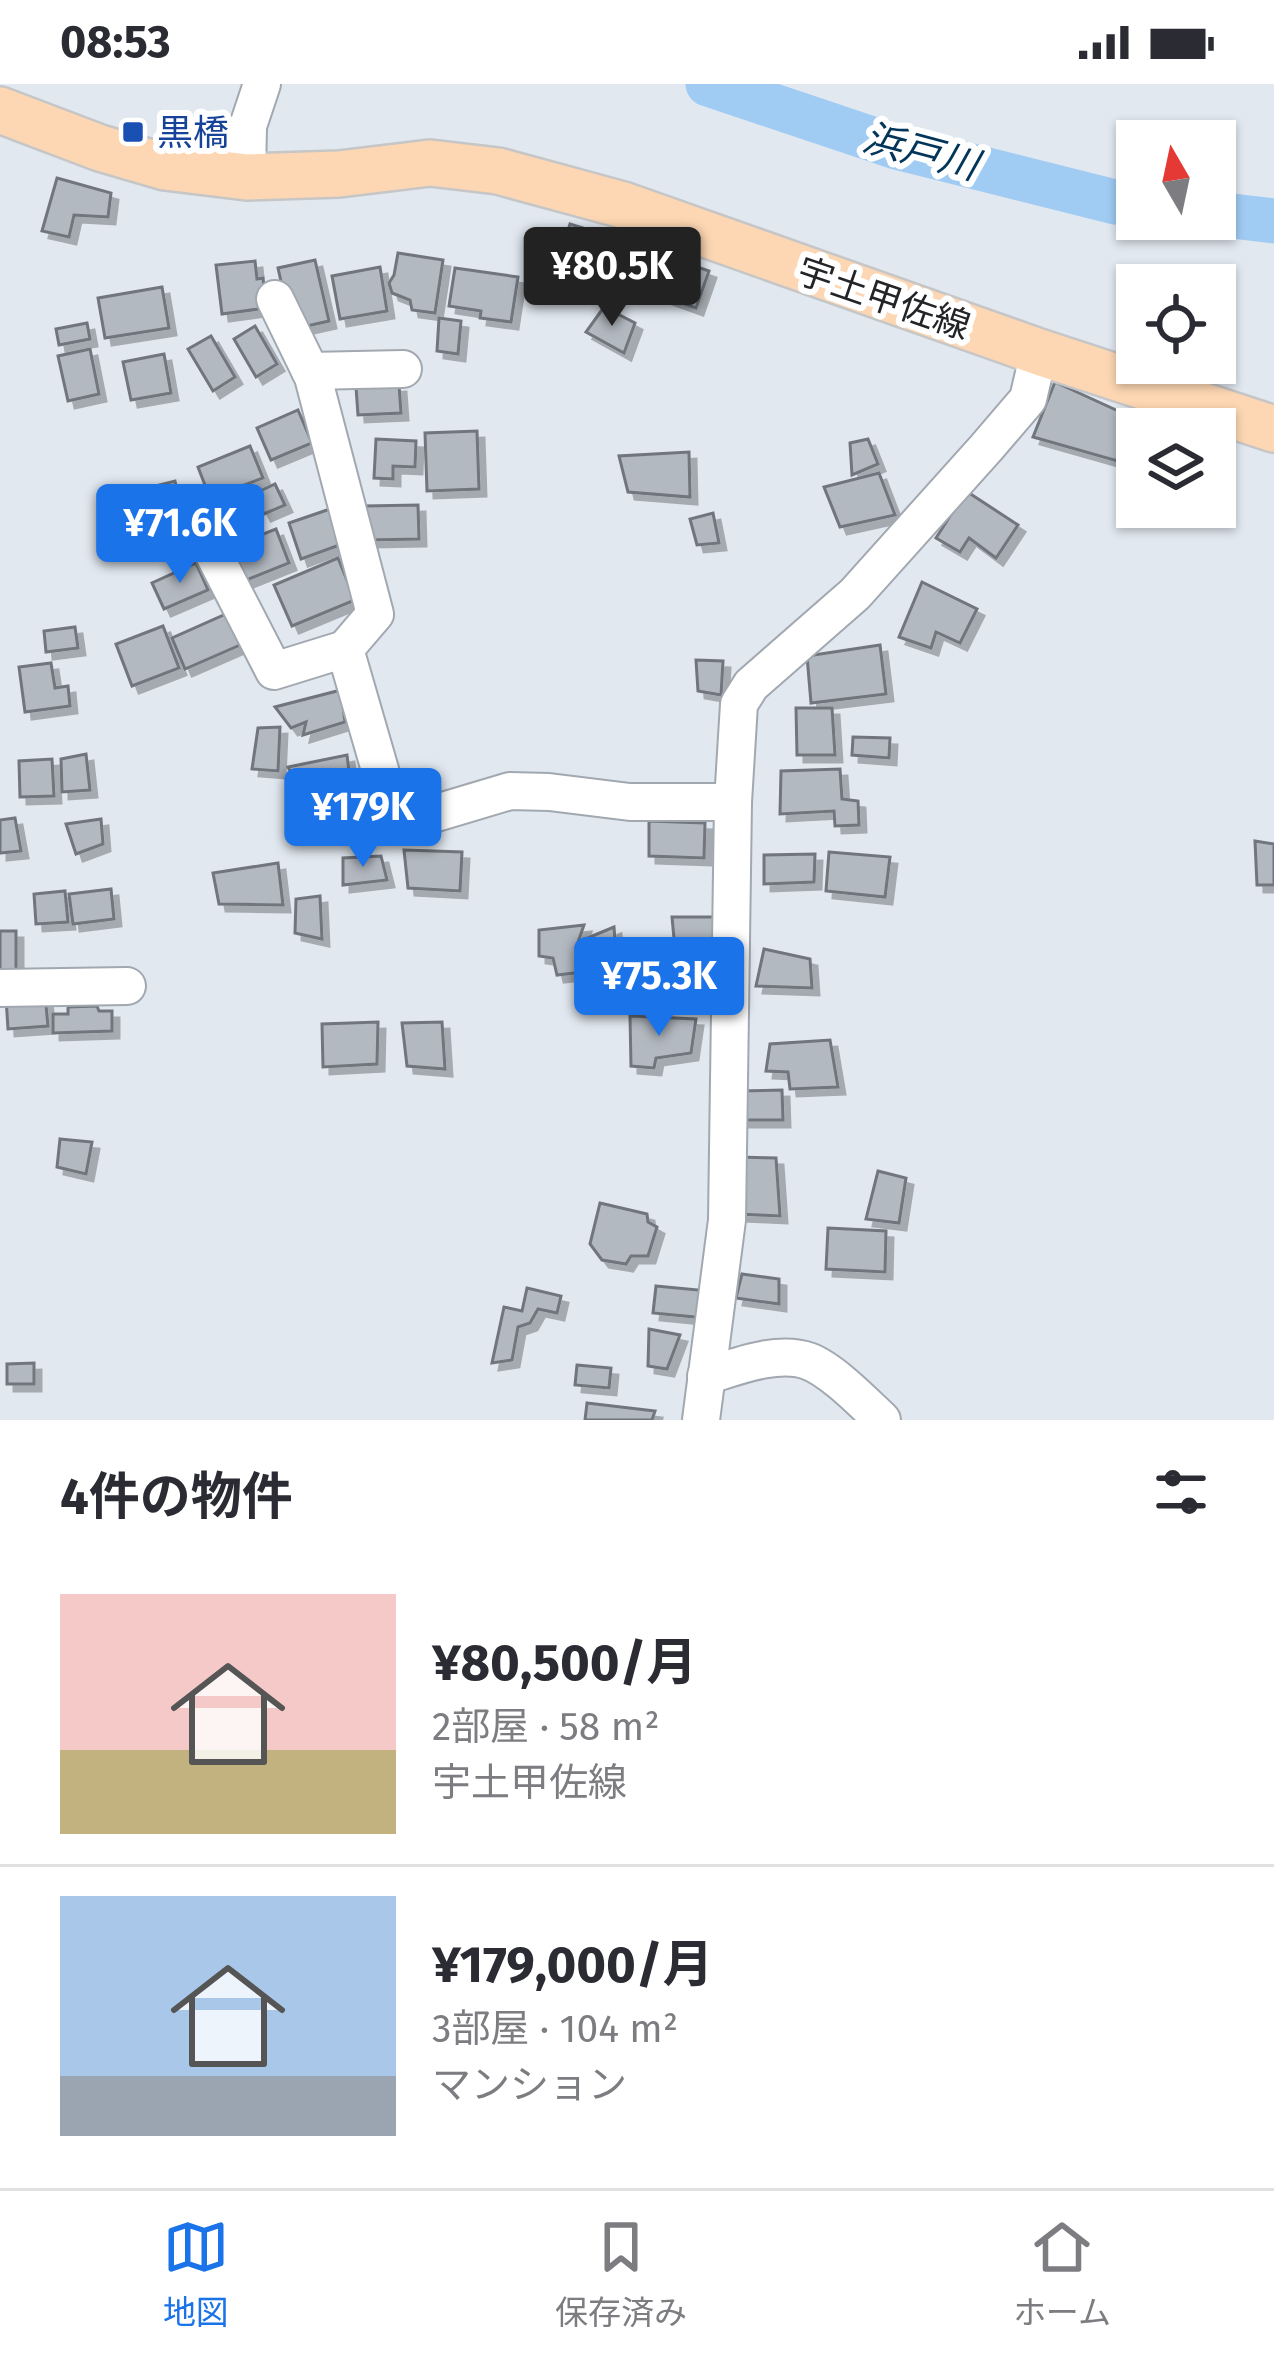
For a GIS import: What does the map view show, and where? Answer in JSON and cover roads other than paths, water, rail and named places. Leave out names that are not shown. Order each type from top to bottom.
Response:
[{"type":"main road","name":"宇土甲佐線","points":[[0,110],[165,167],[248,177],[339,174],[430,163],[497,172],[623,206],[1274,429]]},
{"type":"street","points":[[248,177],[248,126],[262,84]]},
{"type":"street","points":[[206,539],[274,671],[345,650],[375,614],[310,371],[275,299]]},
{"type":"street","points":[[700,1420],[727,1220],[733,802],[739,704],[751,685],[855,594],[1028,399],[1039,352]]},
{"type":"street","points":[[310,371],[403,368]]},
{"type":"street","points":[[345,650],[396,825],[510,791],[630,802],[733,802]]},
{"type":"street","points":[[0,988],[127,986]]},
{"type":"street","points":[[706,1376],[766,1358],[808,1360],[846,1386],[882,1420]]},
{"type":"waterway","name":"浜戸川","points":[[708,84],[896,147],[1116,202]]},
{"type":"waterway","name":"浜戸川","points":[[1236,216],[1274,221]]},
{"type":"place","name":"黒橋","points":[[133,132]]}]
